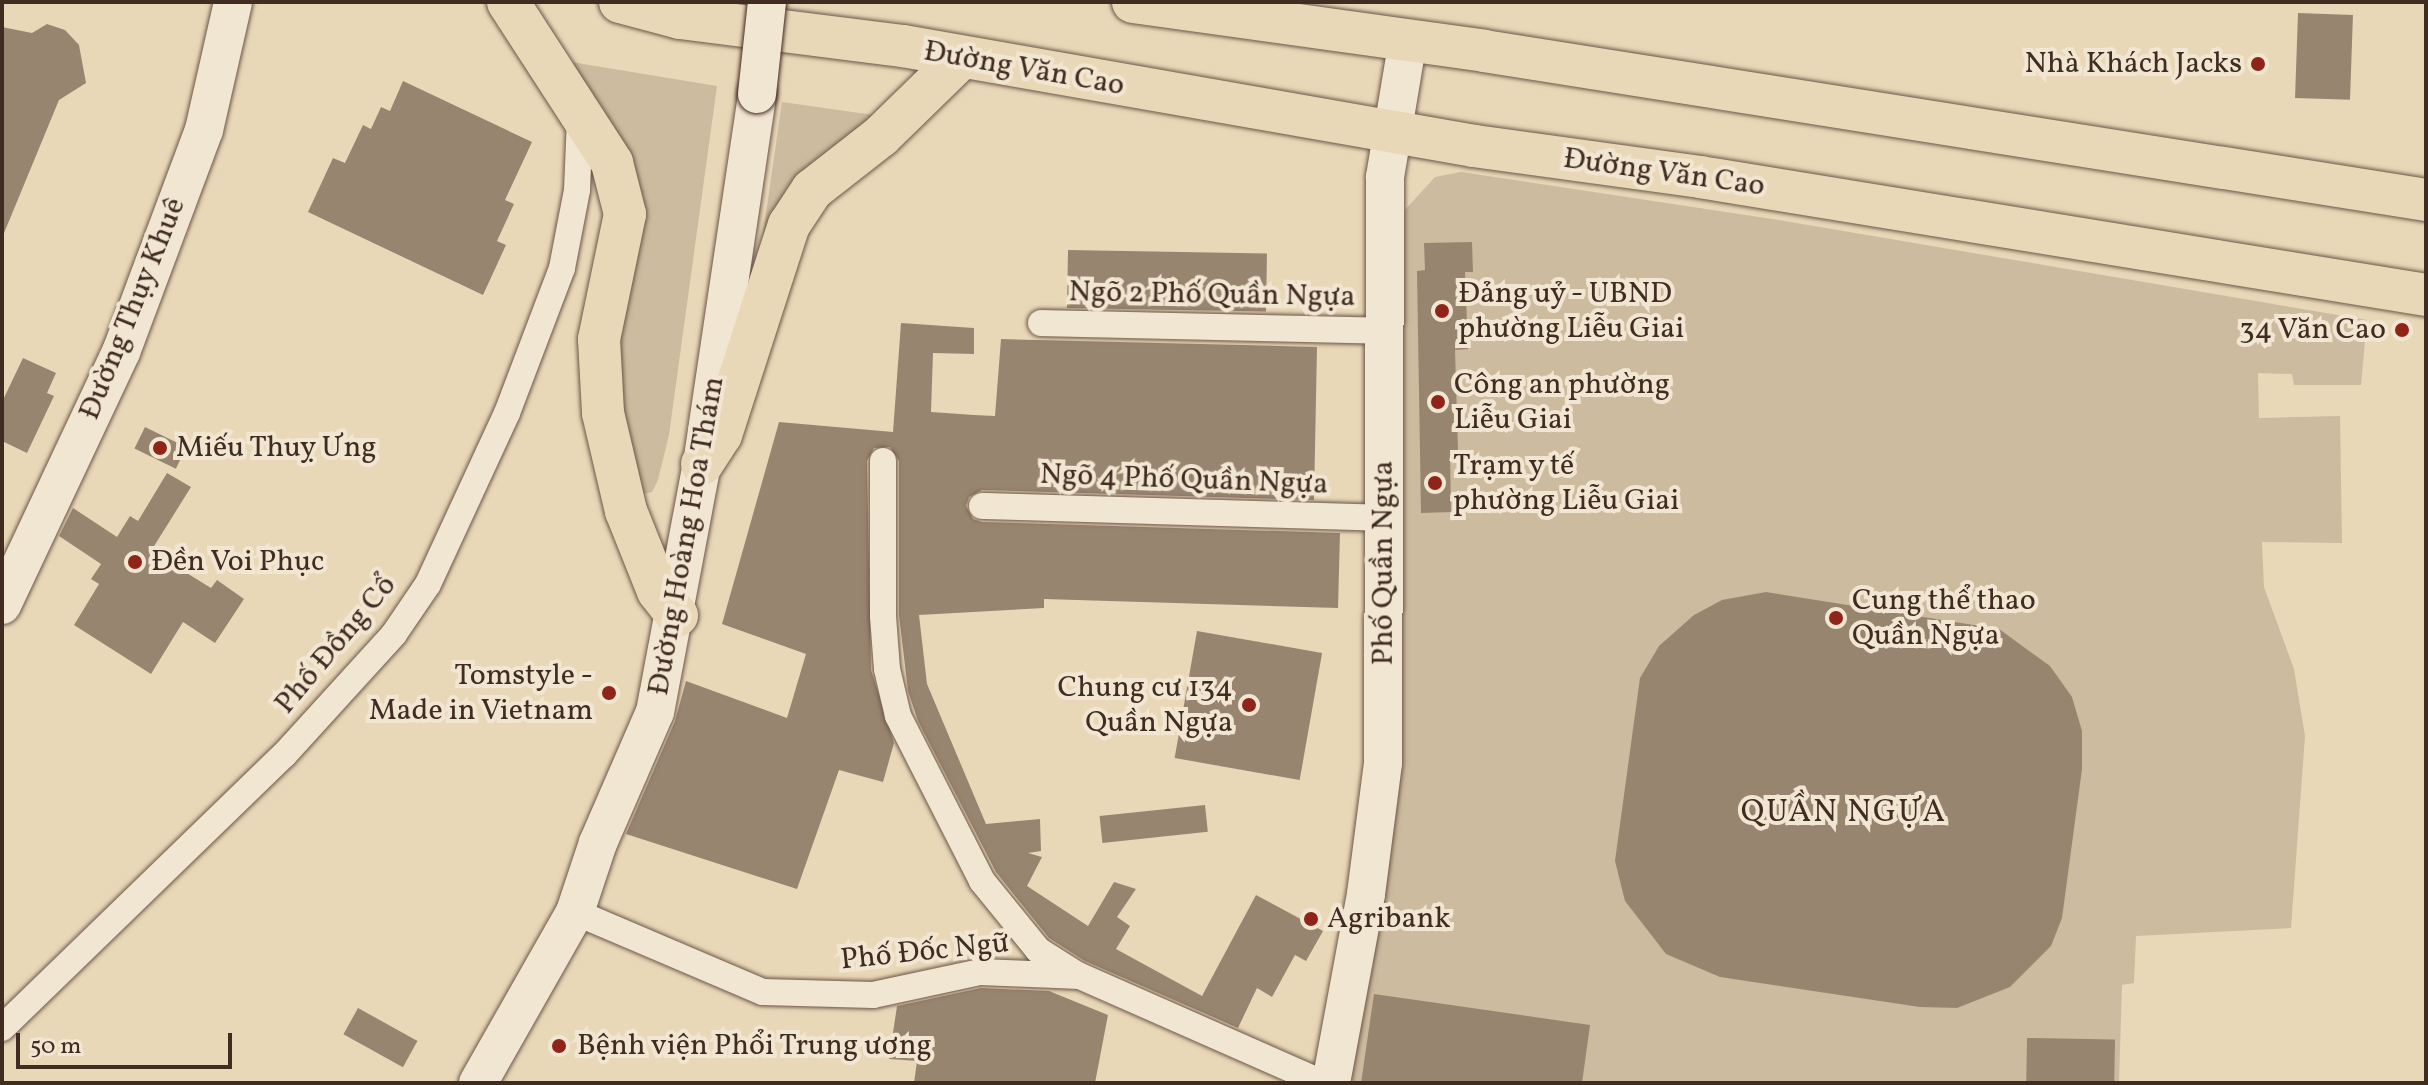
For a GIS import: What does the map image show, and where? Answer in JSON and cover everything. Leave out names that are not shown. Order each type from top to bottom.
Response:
[{"type":"main road","name":"Đường Thụy Khuê","points":[[2,605],[121,352],[204,130],[233,2]]},
{"type":"main road","points":[[508,2],[612,163],[625,214],[599,339],[598,379],[611,465],[658,591],[677,615]]},
{"type":"main road","name":"Đường Văn Cao","points":[[620,2],[710,23],[903,46],[959,60],[2426,295]]},
{"type":"main road","name":"Đường Văn Cao","points":[[766,2],[811,9],[903,46]]},
{"type":"main road","name":"Đường Hoàng Hoa Thám","points":[[478,1083],[575,912],[598,843],[655,712],[677,615],[702,464],[757,94],[766,2]]},
{"type":"main road","points":[[1133,2],[1408,40],[2426,200]]},
{"type":"main road","name":"Phố Quần Ngựa","points":[[1331,1083],[1366,894],[1383,763],[1381,331],[1385,177],[1408,40]]},
{"type":"main road","points":[[702,464],[721,435],[789,225],[812,190],[881,136],[959,60]]},
{"type":"street","name":"Phố Đồng Cổ","points":[[2,1028],[284,755],[394,634],[428,584],[507,413],[562,268],[577,190],[580,112]]},
{"type":"street","name":"Ngõ 2 Phố Quần Ngựa","points":[[1041,323],[1381,331]]},
{"type":"street","points":[[883,461],[883,616],[887,669],[898,716],[982,881],[1038,950],[1080,976]]},
{"type":"street","name":"Ngõ 4 Phố Quần Ngựa","points":[[982,506],[1384,518]]},
{"type":"street","name":"Phố Đốc Ngữ","points":[[575,912],[763,992],[873,995],[980,972],[1080,976],[1323,1083]]},
{"type":"shaded area","points":[[565,61],[717,86],[669,435],[658,480],[652,492],[643,494],[611,396],[621,284]]},
{"type":"shaded area","points":[[782,102],[881,116],[759,262]]},
{"type":"shaded area","name":"Cung thể thao Quần Ngựa","points":[[1461,172],[1779,220],[2367,320],[2361,385],[2294,385],[2292,374],[2258,373],[2259,418],[2340,416],[2342,543],[2262,542],[2264,587],[2294,669],[2305,736],[2291,928],[2136,936],[2134,983],[2122,985],[2119,1083],[1359,1083],[1347,1078],[1403,212],[1435,177]]},
{"type":"building","points":[[2298,13],[2353,15],[2350,100],[2295,98]]},
{"type":"building","points":[[47,24],[65,30],[79,45],[86,83],[59,100],[2,238],[2,27],[32,33]]},
{"type":"building","points":[[403,81],[532,142],[505,200],[514,204],[497,241],[506,245],[483,295],[308,212],[333,158],[345,163],[363,125],[371,129],[381,107],[390,111]]},
{"type":"building","points":[[1472,242],[1473,272],[1465,272],[1468,349],[1455,350],[1458,450],[1450,450],[1451,512],[1421,513],[1417,271],[1425,270],[1424,243]]},
{"type":"building","points":[[1068,250],[1267,253],[1266,311],[1067,308]]},
{"type":"building","points":[[901,323],[974,328],[974,354],[933,353],[931,412],[974,415],[995,416],[1001,339],[1317,347],[1314,500],[982,490],[969,497],[966,506],[973,519],[982,522],[1340,533],[1338,608],[1044,599],[1044,608],[919,615],[927,684],[986,824],[1040,819],[1041,851],[1028,853],[1042,857],[1027,886],[1088,926],[1114,882],[1136,889],[1117,917],[1130,926],[1116,949],[1202,996],[1256,895],[1323,931],[1306,961],[1295,955],[1272,997],[1257,988],[1238,1028],[1085,961],[1049,938],[996,872],[918,721],[908,691],[899,615],[899,461],[890,447],[874,448],[867,461],[871,670],[894,743],[883,782],[839,770],[797,889],[626,834],[675,721],[686,681],[787,718],[806,654],[722,624],[779,422],[893,432]]},
{"type":"building","points":[[23,358],[56,373],[47,393],[54,396],[27,453],[2,441],[2,402]]},
{"type":"building","name":"Miếu Thuỵ Ưng","points":[[145,427],[186,447],[176,469],[134,449]]},
{"type":"building","points":[[167,473],[191,487],[151,551],[211,588],[217,580],[244,599],[215,643],[183,622],[151,674],[74,625],[99,584],[91,579],[101,564],[59,536],[73,508],[117,537],[130,516],[138,521]]},
{"type":"building","points":[[1766,592],[1999,629],[2050,666],[2072,697],[2082,731],[2082,769],[2062,918],[2051,946],[2010,987],[1957,1008],[1920,1007],[1720,977],[1666,954],[1625,901],[1615,861],[1640,678],[1659,646],[1694,615],[1722,600]]},
{"type":"building","name":"Chung cư 134 Quần Ngựa","points":[[1197,631],[1322,653],[1300,780],[1175,758]]},
{"type":"building","points":[[1205,805],[1208,832],[1102,843],[1100,816]]},
{"type":"building","points":[[981,988],[1049,991],[1108,1015],[1095,1083],[914,1083],[917,1061],[889,1059],[897,1006]]},
{"type":"building","points":[[1374,994],[1590,1025],[1582,1083],[1361,1083]]},
{"type":"building","points":[[358,1008],[417,1041],[403,1067],[343,1034]]},
{"type":"building","points":[[2027,1038],[2115,1040],[2114,1083],[2026,1083]]},
{"type":"place","name":"Nhà Khách Jacks","points":[[2258,64]]},
{"type":"place","name":"Đảng uỷ - UBND phường Liễu Giai","points":[[1442,311]]},
{"type":"place","name":"34 Văn Cao","points":[[2402,330]]},
{"type":"place","name":"Công an phường Liễu Giai","points":[[1438,402]]},
{"type":"place","name":"Miếu Thuỵ Ưng","points":[[160,448]]},
{"type":"place","name":"Trạm y tế phường Liễu Giai","points":[[1435,483]]},
{"type":"place","name":"Đền Voi Phục","points":[[135,562]]},
{"type":"place","name":"Cung thể thao Quần Ngựa","points":[[1836,618]]},
{"type":"place","name":"Tomstyle - Made in Vietnam","points":[[609,693]]},
{"type":"place","name":"Chung cư 134 Quần Ngựa","points":[[1249,705]]},
{"type":"place","name":"Agribank","points":[[1311,919]]},
{"type":"place","name":"Bệnh viện Phổi Trung ương","points":[[559,1046]]},
{"type":"district","name":"QUẦN NGỰA","points":[[1844,813]]}]
